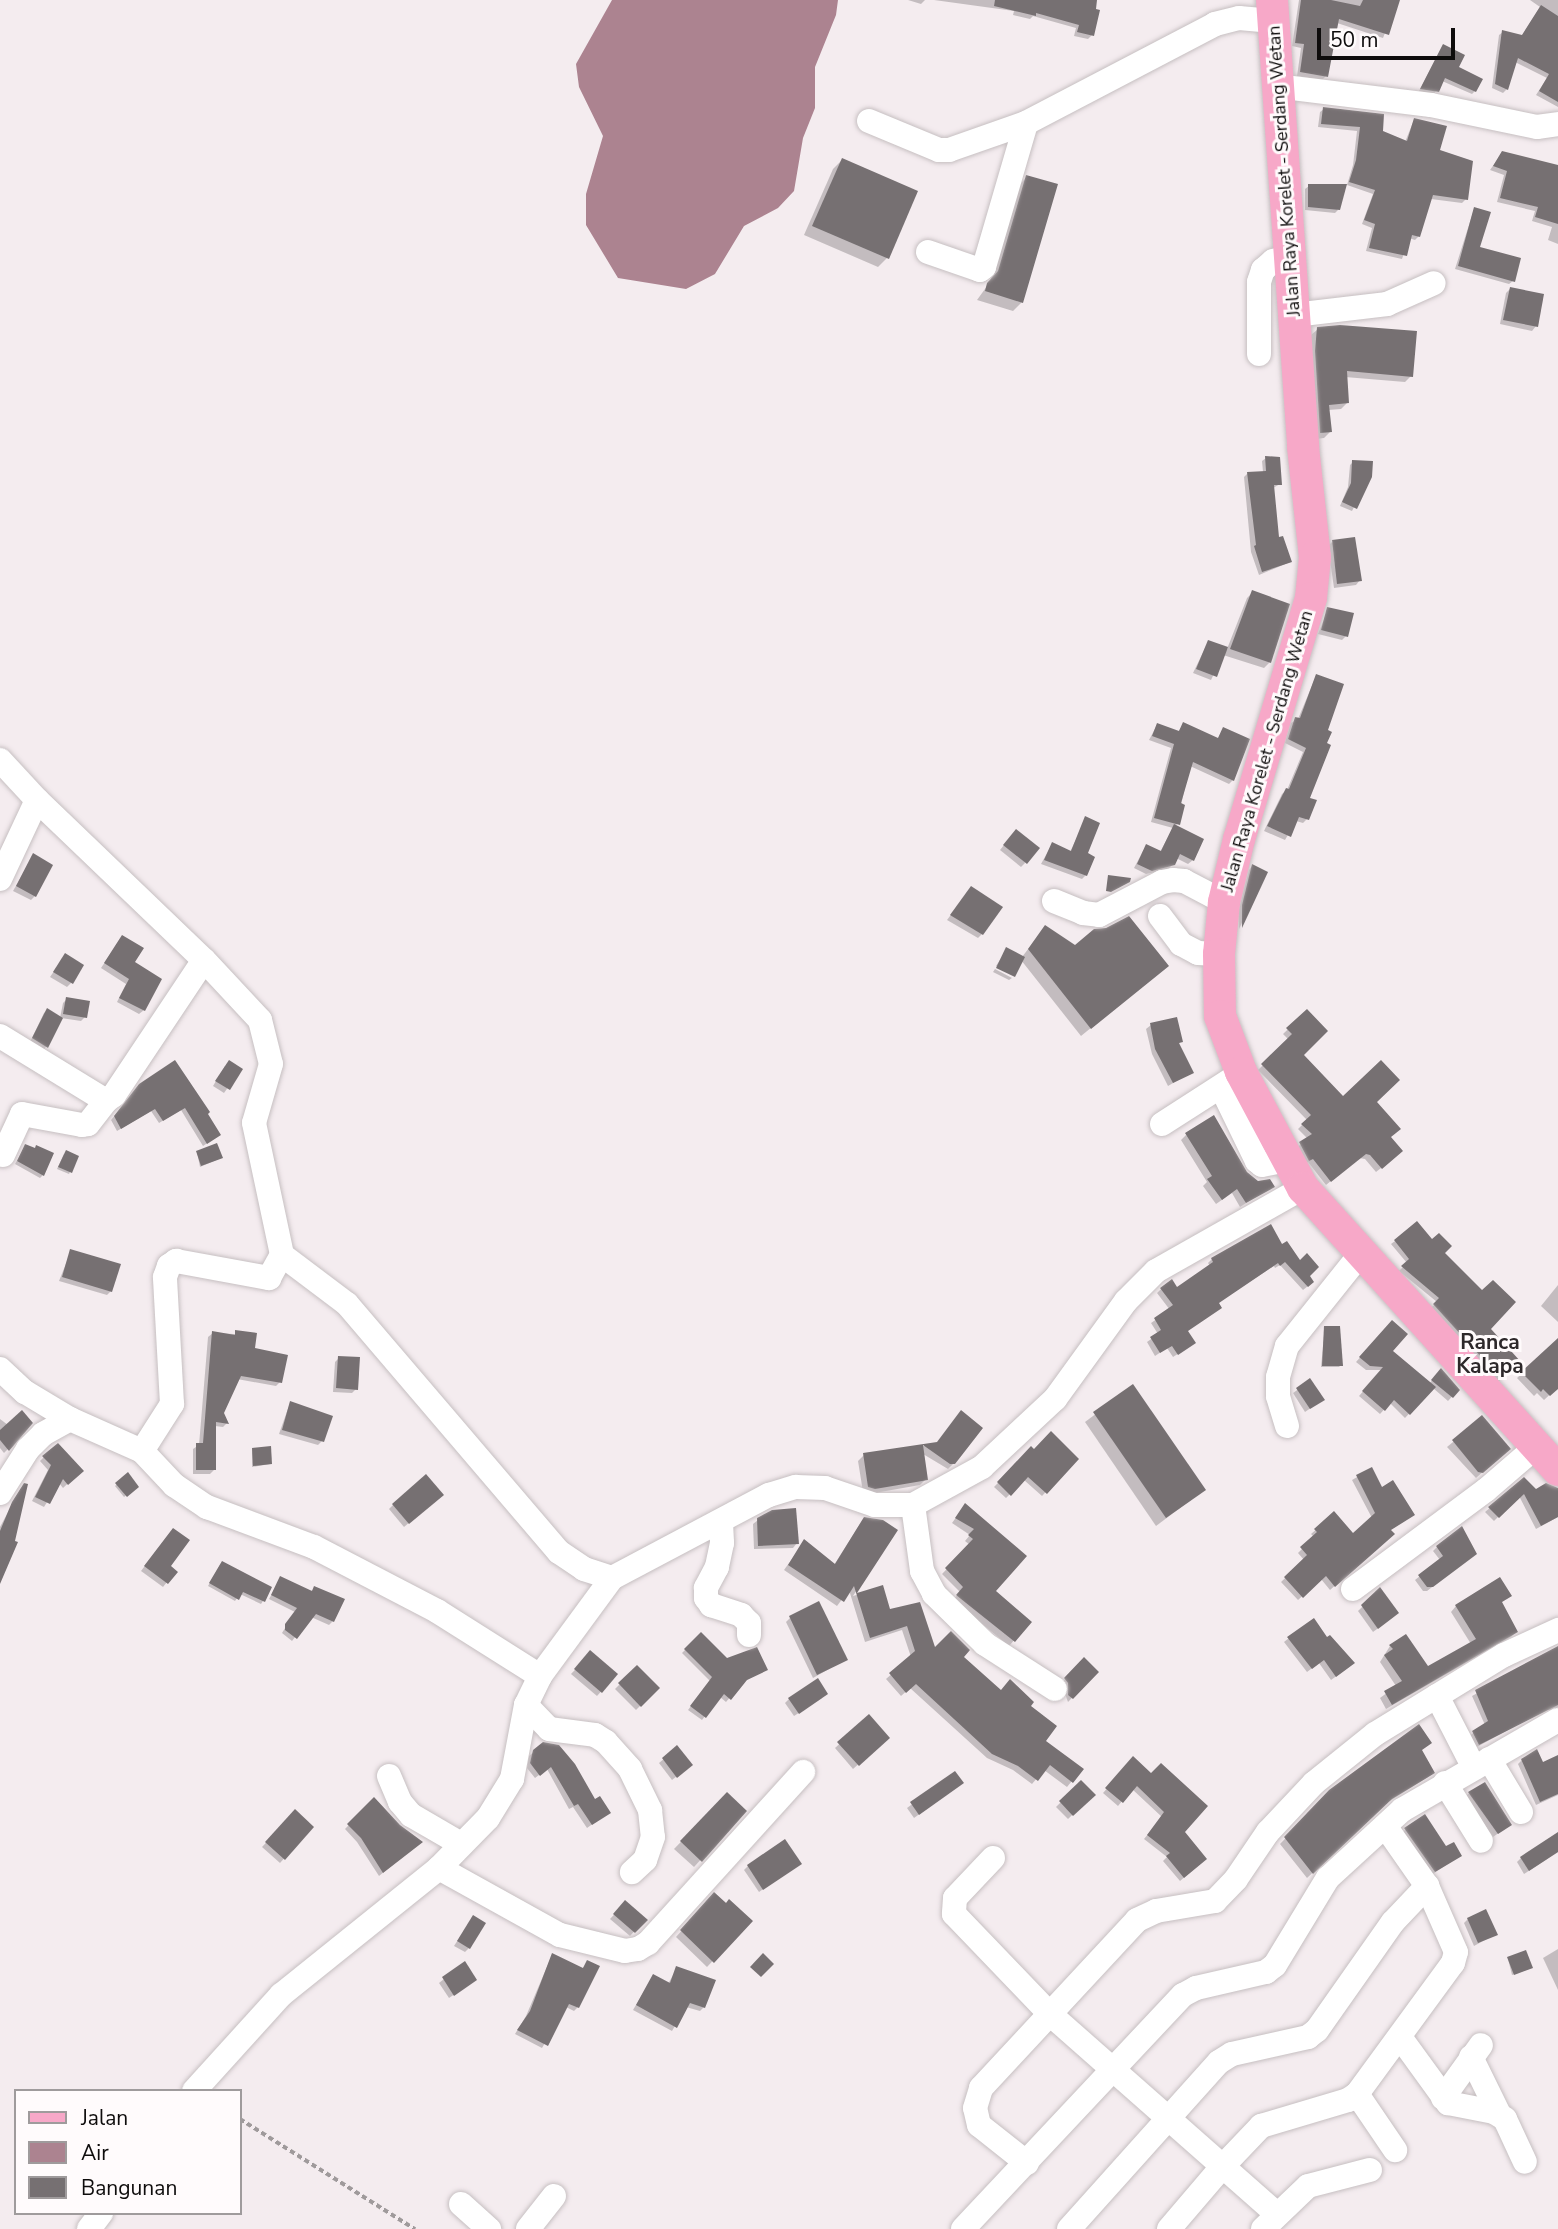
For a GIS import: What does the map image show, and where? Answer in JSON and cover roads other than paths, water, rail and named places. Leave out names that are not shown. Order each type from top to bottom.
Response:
[{"type":"main road","name":"Jalan Raya Korelet - Serdang Wetan","points":[[1273,10],[1276,86],[1303,447],[1315,557],[1311,598],[1239,839],[1224,902],[1219,954],[1220,1016],[1231,1079],[1288,1160],[1304,1188],[1558,1470]]},
{"type":"street","points":[[869,121],[939,150],[948,150],[1026,123],[1215,24],[1273,10]]},
{"type":"street","points":[[1276,86],[1431,105],[1537,127],[1558,124]]},
{"type":"street","points":[[928,252],[980,270],[984,267],[1026,123]]},
{"type":"street","points":[[1259,355],[1259,282],[1264,270],[1273,261],[1290,257]]},
{"type":"street","points":[[1294,315],[1387,304],[1434,284]]},
{"type":"street","points":[[0,760],[37,800],[204,960],[260,1020],[270,1053],[270,1076],[254,1123],[282,1255],[269,1278],[176,1261],[169,1266],[166,1277],[172,1404],[142,1451]]},
{"type":"street","points":[[0,879],[37,800]]},
{"type":"street","points":[[1054,901],[1083,913],[1099,915],[1162,882],[1173,880],[1184,881],[1224,902]]},
{"type":"street","points":[[1160,916],[1181,944],[1198,953],[1219,954]]},
{"type":"street","points":[[3,1155],[22,1114],[89,1124],[106,1101],[114,1095],[204,960]]},
{"type":"street","points":[[0,1036],[106,1101]]},
{"type":"street","points":[[1162,1124],[1231,1079]]},
{"type":"street","points":[[195,2089],[282,1995],[439,1868],[488,1818],[512,1779],[526,1706],[540,1676],[612,1578],[721,1523],[769,1495],[796,1487],[825,1488],[875,1505],[913,1505],[982,1467],[1055,1399],[1126,1301],[1156,1271],[1304,1188]]},
{"type":"street","points":[[1287,1426],[1278,1396],[1278,1377],[1287,1346],[1362,1252]]},
{"type":"street","points":[[282,1255],[348,1304],[559,1552],[583,1569],[612,1578]]},
{"type":"street","points":[[0,1369],[25,1392],[70,1419],[142,1451],[174,1485],[208,1507],[314,1547],[437,1611],[540,1676]]},
{"type":"street","points":[[0,1493],[28,1449],[43,1434],[70,1419]]},
{"type":"street","points":[[1353,1589],[1486,1490],[1536,1447]]},
{"type":"street","points":[[913,1505],[922,1571],[934,1594],[985,1644],[1055,1689]]},
{"type":"street","points":[[721,1523],[722,1543],[717,1567],[706,1588],[706,1598],[711,1605],[741,1615],[749,1623],[749,1635]]},
{"type":"street","points":[[1027,2163],[979,2125],[975,2108],[981,2088],[1137,1920],[1156,1911],[1215,1901],[1236,1879],[1268,1832],[1314,1783],[1375,1734],[1504,1655],[1558,1630]]},
{"type":"street","points":[[1437,1696],[1482,1764],[1521,1812]]},
{"type":"street","points":[[526,1706],[549,1729],[595,1735],[606,1742],[630,1769],[650,1810],[653,1837],[645,1860],[632,1872]]},
{"type":"street","points":[[963,2229],[1183,1994],[1196,1988],[1266,1972],[1275,1965],[1328,1878],[1402,1810],[1558,1720]]},
{"type":"street","points":[[439,1868],[560,1935],[625,1951],[638,1949],[648,1942],[803,1772]]},
{"type":"street","points":[[389,1776],[400,1802],[411,1815],[461,1844]]},
{"type":"street","points":[[1445,1783],[1481,1841]]},
{"type":"street","points":[[1169,2229],[1222,2166],[1261,2126],[1348,2100],[1357,2094],[1448,1970],[1456,1952],[1427,1886],[1385,1826]]},
{"type":"street","points":[[993,1858],[955,1898],[954,1914],[1051,2014],[1222,2166],[1270,2221],[1300,2192],[1317,2182],[1370,2170]]},
{"type":"street","points":[[1069,2229],[1219,2062],[1232,2054],[1308,2037],[1317,2030],[1393,1922],[1427,1886]]},
{"type":"street","points":[[1400,2037],[1443,2098],[1454,2106],[1499,2114],[1505,2119],[1525,2162]]},
{"type":"street","points":[[1443,2098],[1476,2051],[1499,2114]]},
{"type":"street","points":[[1357,2094],[1395,2150]]},
{"type":"street","points":[[528,2229],[554,2196]]},
{"type":"street","points":[[461,2204],[489,2229]]},
{"type":"water","points":[[612,0],[838,0],[836,15],[815,67],[815,108],[803,138],[794,191],[778,208],[744,226],[715,274],[686,289],[618,278],[586,225],[586,194],[603,136],[579,87],[576,64]]},
{"type":"district","name":"Ranca Kalapa","points":[[1490,1354]]}]
